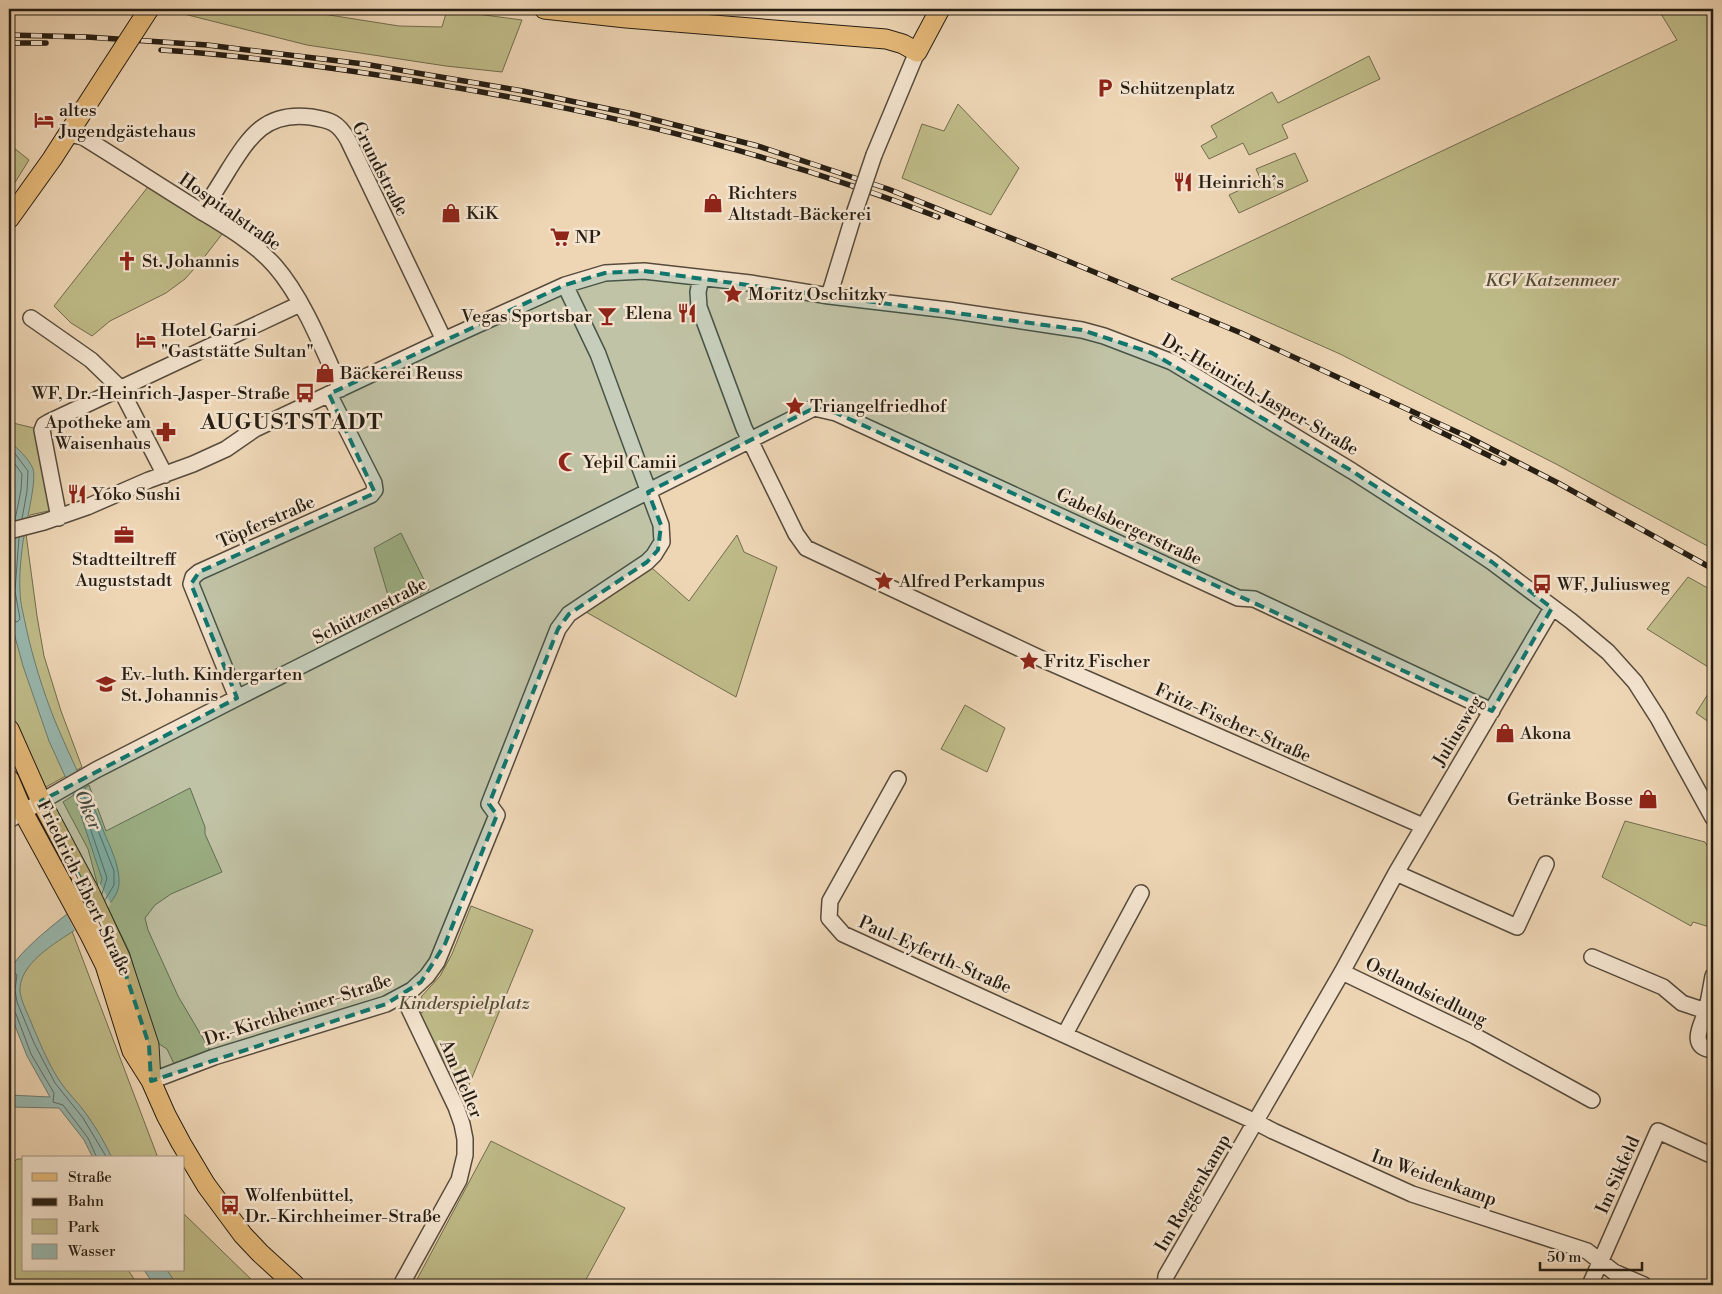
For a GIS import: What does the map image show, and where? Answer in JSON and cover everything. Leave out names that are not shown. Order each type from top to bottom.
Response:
[{"type":"main road","points":[[9,219],[68,134],[149,9]]},
{"type":"main road","points":[[544,9],[626,18],[886,39],[903,44],[916,52],[940,9]]},
{"type":"main road","name":"Friedrich-Ebert-Straße","points":[[9,729],[41,801],[89,891],[97,929]]},
{"type":"main road","name":"Friedrich-Ebert-Straße","points":[[9,779],[16,816],[73,904],[97,929],[129,980],[149,1045],[151,1081],[181,1143],[226,1214],[260,1253],[295,1285]]},
{"type":"street","points":[[829,296],[874,155],[916,52]]},
{"type":"street","name":"Grundstraße","points":[[202,212],[245,143],[259,129],[276,120],[295,117],[308,117],[334,123],[339,126],[348,140],[444,340]]},
{"type":"street","name":"Hospitalstraße","points":[[68,134],[83,137],[202,212],[258,250],[269,260],[282,275],[300,304],[335,392]]},
{"type":"street","name":"Dr.-Heinrich-Jasper-Straße","points":[[9,531],[59,518],[87,508],[149,480],[180,470],[226,449],[255,430],[565,285],[585,278],[622,271],[644,271],[750,283],[829,296],[948,310],[1082,330],[1152,352],[1172,362],[1352,471],[1492,562],[1552,608],[1608,652],[1635,682],[1658,718],[1713,818]]},
{"type":"street","name":"Fritz-Fischer-Straße","points":[[701,278],[698,292],[699,307],[750,441],[796,534],[806,548],[1046,661],[1423,826]]},
{"type":"street","points":[[565,285],[598,354],[648,492]]},
{"type":"street","points":[[59,518],[42,430],[44,425],[300,304]]},
{"type":"street","points":[[31,318],[90,360],[120,388],[165,475]]},
{"type":"street","name":"Töpferstraße","points":[[237,698],[199,605],[192,584],[193,577],[199,572],[371,495],[375,490],[374,483],[335,392]]},
{"type":"street","name":"Gabelsbergerstraße","points":[[750,441],[814,408],[836,412],[1238,598],[1254,599],[1492,711]]},
{"type":"street","name":"Schützenstraße","points":[[16,816],[96,770],[750,441]]},
{"type":"street","name":"Dr.-Kirchheimer-Straße","points":[[151,1081],[214,1057],[368,1011],[403,996],[426,976],[437,962],[445,944],[497,815],[489,804],[558,629],[569,614],[648,562],[662,542],[661,524],[648,492]]},
{"type":"street","name":"Juliusweg","points":[[1342,972],[1423,826],[1552,608]]},
{"type":"street","name":"Paul-Eyferth-Straße","points":[[898,780],[830,901],[828,918],[843,934],[1256,1122]]},
{"type":"street","points":[[1396,873],[1517,928],[1546,864]]},
{"type":"street","points":[[1065,1034],[1142,893]]},
{"type":"street","points":[[1592,957],[1663,986],[1682,1003],[1706,1011]]},
{"type":"street","name":"Ostlandsiedlung","points":[[1256,1122],[1342,972],[1475,1036],[1592,1100]]},
{"type":"street","points":[[1713,984],[1698,1038],[1703,1046],[1713,1050]]},
{"type":"street","name":"Am Heller","points":[[401,1285],[459,1180],[463,1168],[465,1147],[462,1124],[456,1107],[403,996]]},
{"type":"street","name":"Im Weidenkamp","points":[[1256,1122],[1412,1194],[1587,1251],[1614,1272],[1644,1285]]},
{"type":"street","name":"Im Roggenkamp","points":[[1165,1285],[1166,1276],[1256,1122]]},
{"type":"street","name":"Im Sikfeld","points":[[1601,1262],[1658,1131],[1713,1156]]},
{"type":"street","points":[[1590,1285],[1601,1262]]},
{"type":"highlighted area","points":[[644,271],[1082,330],[1152,353],[1352,471],[1492,562],[1552,608],[1492,711],[836,413],[814,408],[648,492],[661,525],[658,550],[647,562],[569,614],[558,629],[489,804],[497,815],[445,944],[421,982],[386,1004],[151,1081],[149,1045],[120,957],[41,801],[237,698],[191,584],[199,572],[375,493],[329,394],[565,285],[605,273]]},
{"type":"green space","points":[[183,9],[291,9],[399,26],[442,27],[447,10],[522,20],[502,72],[446,66],[307,45],[180,13]]},
{"type":"green space","name":"KGV Katzenmeer","points":[[1658,9],[1713,9],[1713,549],[1556,464],[1340,354],[1171,279],[1677,40]]},
{"type":"green space","points":[[1369,56],[1380,79],[1282,125],[1288,138],[1249,155],[1243,143],[1209,159],[1201,146],[1217,137],[1211,126],[1272,92],[1278,103]]},
{"type":"green space","points":[[958,104],[1019,168],[991,215],[902,178],[922,124],[944,131]]},
{"type":"green space","points":[[9,144],[29,160],[9,192]]},
{"type":"green space","points":[[1295,153],[1308,181],[1239,213],[1229,195],[1261,180],[1256,169]]},
{"type":"green space","points":[[151,183],[226,229],[185,279],[166,293],[110,321],[92,336],[71,323],[54,306]]},
{"type":"green space","points":[[9,422],[42,430],[57,509],[30,515],[26,534],[44,656],[61,711],[82,767],[46,787],[37,780],[9,710]]},
{"type":"green space","points":[[401,533],[429,590],[392,609],[374,548]]},
{"type":"green space","points":[[737,535],[744,552],[777,567],[736,697],[586,612],[652,568],[689,601]]},
{"type":"green space","points":[[1688,577],[1713,591],[1713,670],[1647,629]]},
{"type":"green space","points":[[1713,686],[1713,725],[1696,713]]},
{"type":"green space","points":[[965,705],[1005,728],[987,772],[941,749]]},
{"type":"green space","points":[[89,785],[106,831],[190,788],[205,827],[205,834],[222,872],[171,894],[155,905],[145,918],[148,930],[178,996],[214,1057],[177,1070],[167,1049],[156,1042],[129,951],[99,890],[88,849],[63,802]]},
{"type":"green space","points":[[1625,821],[1705,842],[1713,855],[1713,928],[1693,922],[1691,926],[1602,877]]},
{"type":"green space","name":"Kinderspielplatz","points":[[471,906],[533,930],[464,1097],[419,1014],[428,1009],[421,997],[440,976],[452,954]]},
{"type":"green space","points":[[69,925],[157,1156],[98,1156],[62,1105],[14,984],[24,961]]},
{"type":"green space","points":[[1713,1016],[1713,1044],[1708,1043],[1704,1036]]},
{"type":"green space","points":[[491,1141],[625,1208],[583,1285],[414,1285]]},
{"type":"green space","points":[[17,1159],[22,1159],[22,1272],[129,1272],[138,1285],[9,1285],[9,1167]]},
{"type":"green space","points":[[185,1215],[257,1285],[164,1285],[157,1272],[185,1272]]},
{"type":"water","name":"Oker","points":[[9,442],[29,462],[34,475],[23,542],[20,579],[21,600],[29,639],[51,710],[111,848],[119,878],[114,898],[102,911],[50,947],[35,960],[24,975],[20,991],[24,1006],[51,1066],[62,1085],[91,1120],[111,1156],[92,1156],[84,1140],[59,1108],[9,1107],[9,1095],[50,1097],[27,1056],[10,1013],[8,994],[9,974],[13,965],[34,942],[99,890],[102,879],[75,798],[49,741],[23,666],[9,615]]},
{"type":"water","points":[[145,1272],[168,1272],[177,1285],[154,1285]]},
{"type":"pier","points":[[99,882],[111,904],[101,916],[75,931],[66,913],[97,888]]},
{"type":"railway","points":[[9,35],[87,37],[207,45],[364,64],[523,91],[628,113],[758,146],[888,189],[1241,333],[1468,437],[1558,483],[1713,569]]},
{"type":"railway","points":[[9,43],[46,43]]},
{"type":"railway","points":[[161,50],[264,59],[333,68],[499,95],[563,108],[690,137],[753,155],[877,194],[938,217]]},
{"type":"railway","points":[[1412,418],[1504,463]]},
{"type":"place","name":"Schützenplatz","points":[[1105,88]]},
{"type":"place","name":"altes Jugendgästehaus","points":[[44,120]]},
{"type":"place","name":"Heinrich’s","points":[[1183,182]]},
{"type":"place","name":"Richters Altstadt-Bäckerei","points":[[713,203]]},
{"type":"place","name":"KiK","points":[[451,213]]},
{"type":"place","name":"NP","points":[[560,237]]},
{"type":"place","name":"St. Johannis","points":[[127,261]]},
{"type":"place","name":"Moritz Oschitzky","points":[[733,294]]},
{"type":"place","name":"Elena","points":[[687,313]]},
{"type":"place","name":"Vegas Sportsbar","points":[[607,316]]},
{"type":"place","name":"Hotel Garni \"Gaststätte Sultan\"","points":[[146,340]]},
{"type":"place","name":"Bäckerei Reuss","points":[[325,373]]},
{"type":"place","name":"WF, Dr.-Heinrich-Jasper-Straße","points":[[305,393]]},
{"type":"place","name":"Triangelfriedhof","points":[[795,406]]},
{"type":"place","name":"Apotheke am Waisenhaus","points":[[166,432]]},
{"type":"place","name":"Yeþil Camii","points":[[568,462]]},
{"type":"place","name":"Yoko Sushi","points":[[77,494]]},
{"type":"place","name":"Stadtteiltreff Auguststadt","points":[[124,535]]},
{"type":"place","name":"Alfred Perkampus","points":[[884,581]]},
{"type":"place","name":"WF, Juliusweg","points":[[1542,584]]},
{"type":"place","name":"Fritz Fischer","points":[[1029,661]]},
{"type":"place","name":"Ev.-luth. Kindergarten St. Johannis","points":[[106,684]]},
{"type":"place","name":"Akona","points":[[1505,733]]},
{"type":"place","name":"Getränke Bosse","points":[[1648,799]]},
{"type":"place","name":"Wolfenbüttel, Dr.-Kirchheimer-Straße","points":[[230,1205]]},
{"type":"district","name":"AUGUSTSTADT","points":[[292,422]]}]
